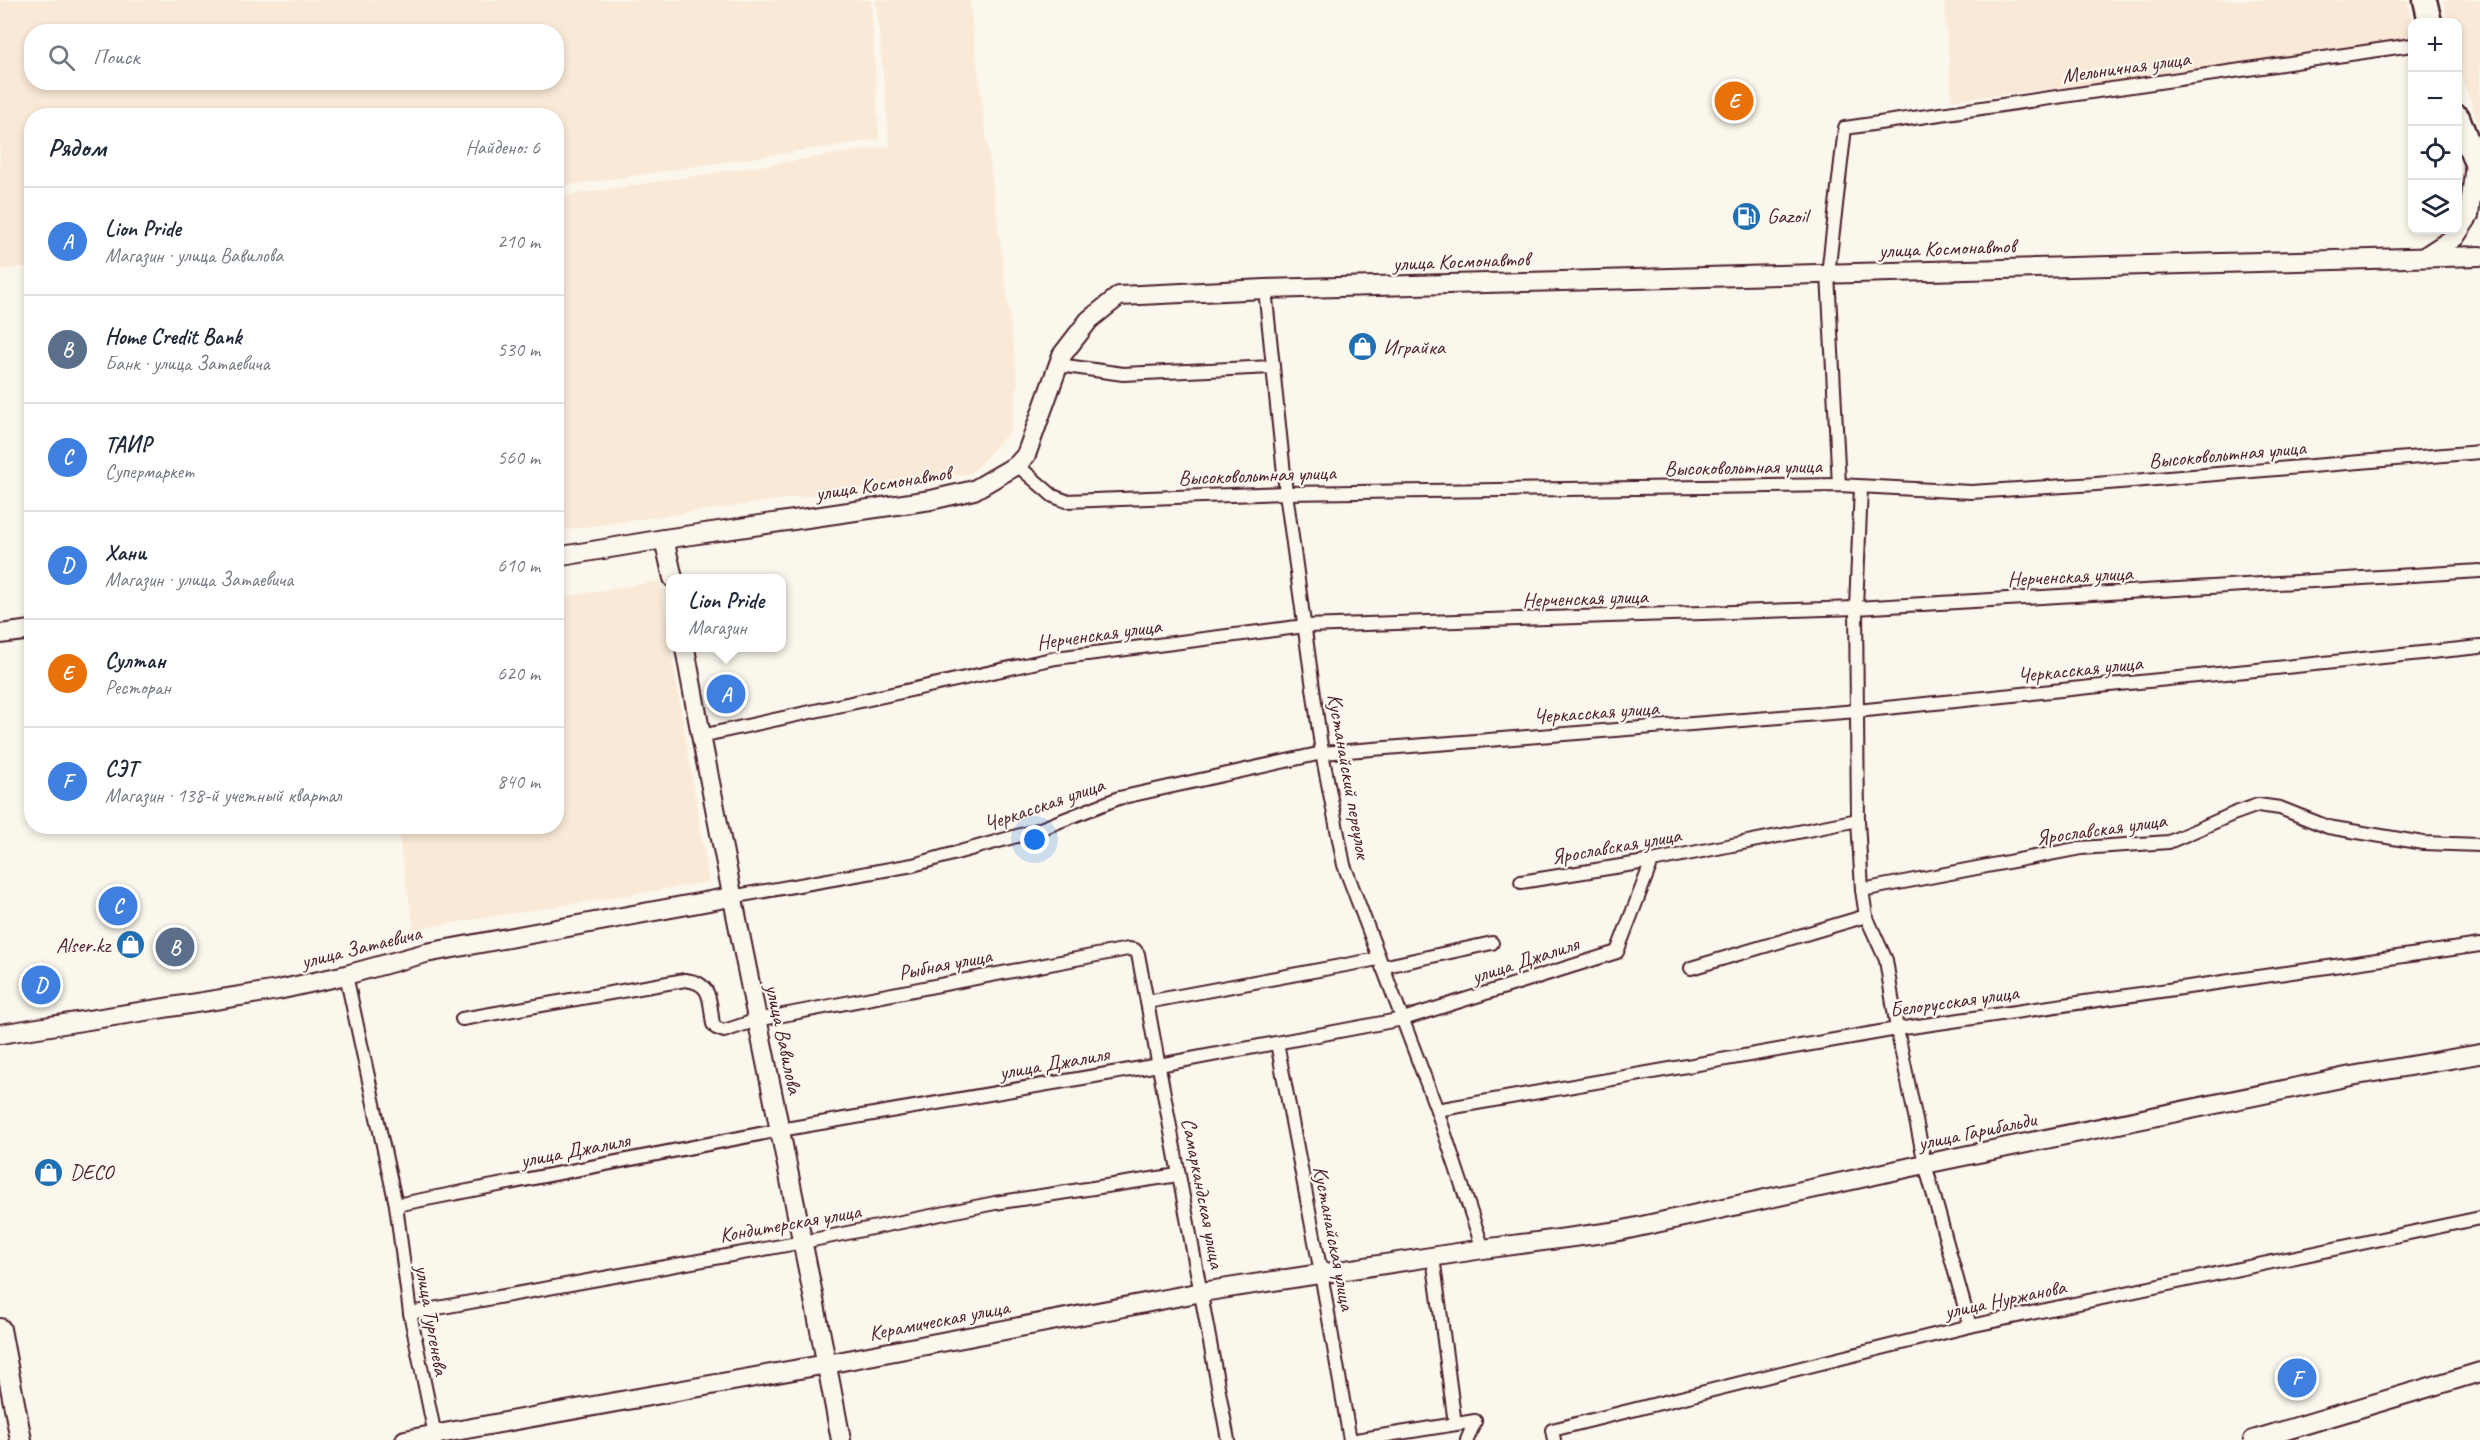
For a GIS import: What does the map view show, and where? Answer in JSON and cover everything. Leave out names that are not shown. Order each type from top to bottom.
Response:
[{"type":"highway","points":[[2425,0],[2429,18]]},
{"type":"highway","points":[[2461,126],[2478,169]]},
{"type":"main road","points":[[0,1329],[21,1440]]},
{"type":"street","name":"Мельничная улица","points":[[1828,274],[1845,128],[2408,46]]},
{"type":"street","points":[[2423,258],[2455,237],[2469,216],[2478,169]]},
{"type":"street","name":"улица Космонавтов","points":[[564,556],[932,500],[974,490],[1017,465],[1026,455],[1062,355],[1089,320],[1119,296],[1265,289],[2480,256]]},
{"type":"street","points":[[1828,274],[1839,485]]},
{"type":"street","name":"Кустанайский переулок","points":[[1265,289],[1286,493],[1322,753],[1344,865],[1437,1110],[1483,1249]]},
{"type":"street","points":[[1059,364],[1123,374],[1273,367]]},
{"type":"street","name":"Высоковольтная улица","points":[[1017,465],[1053,496],[1066,501],[1286,493],[1839,485],[1971,492],[2480,452]]},
{"type":"street","points":[[1861,487],[1856,608],[1858,820],[1862,890],[1866,916],[1886,960],[1897,1029],[1925,1164],[1970,1326]]},
{"type":"street","points":[[664,539],[672,574]]},
{"type":"street","name":"Нерченская улица","points":[[701,736],[1056,658],[1305,626],[1856,608],[2480,571]]},
{"type":"street","points":[[0,634],[24,631]]},
{"type":"street","name":"Черкасская улица","points":[[731,897],[913,865],[1035,831],[1119,798],[1322,753],[1857,711],[2480,647]]},
{"type":"street","name":"улица Вавилова","points":[[686,652],[731,897],[803,1242],[841,1440]]},
{"type":"street","name":"Ярославская улица","points":[[1862,890],[2081,848],[2169,842],[2259,805],[2280,808],[2328,827],[2423,843],[2480,845]]},
{"type":"street","name":"Ярославская улица","points":[[1521,882],[1652,861],[1858,820]]},
{"type":"street","name":"улица Джалиля","points":[[396,1205],[780,1130],[1159,1065],[1403,1019],[1617,951],[1652,861]]},
{"type":"street","name":"улица Затаевича","points":[[0,1034],[219,1000],[346,975],[426,953],[731,897]]},
{"type":"street","points":[[1691,968],[1866,916]]},
{"type":"street","points":[[1147,1002],[1492,943]]},
{"type":"street","name":"Белорусская улица","points":[[1437,1110],[1897,1029],[2480,945]]},
{"type":"street","name":"Рыбная улица","points":[[462,1019],[685,980],[696,981],[704,985],[708,992],[713,1024],[723,1031],[757,1020],[1128,949],[1135,950],[1138,954]]},
{"type":"street","name":"Самаркандская улица","points":[[1138,954],[1228,1440]]},
{"type":"street","name":"улица Тургенева","points":[[346,975],[396,1205],[410,1313],[435,1437]]},
{"type":"street","name":"Кустанайская улица","points":[[1277,1043],[1350,1440]]},
{"type":"street","name":"улица Гарибальди","points":[[1483,1249],[1619,1231],[1925,1164],[2351,1076],[2480,1054]]},
{"type":"street","name":"Кондитерская улица","points":[[410,1313],[803,1242],[995,1203],[1178,1175]]},
{"type":"street","name":"улица Нуржанова","points":[[1554,1440],[1552,1431],[1970,1326],[2480,1218]]},
{"type":"street","name":"Керамическая улица","points":[[405,1440],[435,1437],[1202,1292],[1483,1249]]},
{"type":"street","points":[[1433,1257],[1455,1424]]},
{"type":"street","points":[[2253,1440],[2480,1372]]},
{"type":"street","points":[[1356,1440],[1475,1421],[1467,1440]]},
{"type":"shaded area","points":[[0,0],[871,0],[879,139],[564,186],[564,108],[24,108],[24,267],[0,270]]},
{"type":"shaded area","points":[[876,0],[969,0],[1018,382],[1011,430],[971,473],[564,530],[564,196],[890,146]]},
{"type":"shaded area","points":[[1944,0],[2408,0],[2411,18],[2408,18],[2408,44],[2173,76],[1952,100]]},
{"type":"shaded area","points":[[2443,0],[2480,0],[2480,130],[2462,77],[2462,18],[2447,18]]},
{"type":"shaded area","points":[[660,581],[666,618],[666,652],[672,652],[709,882],[414,929],[398,834],[564,834],[564,597]]},
{"type":"place","name":"Султан","points":[[1734,101]]},
{"type":"place","name":"Gazoil","points":[[1746,216]]},
{"type":"place","name":"Играйка","points":[[1362,347]]},
{"type":"place","name":"Lion Pride","points":[[726,694]]},
{"type":"place","name":"ТАИР","points":[[118,906]]},
{"type":"place","name":"Alser.kz","points":[[131,945]]},
{"type":"place","name":"Home Credit Bank","points":[[175,947]]},
{"type":"place","name":"Хани","points":[[41,985]]},
{"type":"place","name":"DECO","points":[[49,1172]]},
{"type":"place","name":"СЭТ","points":[[2297,1378]]}]
